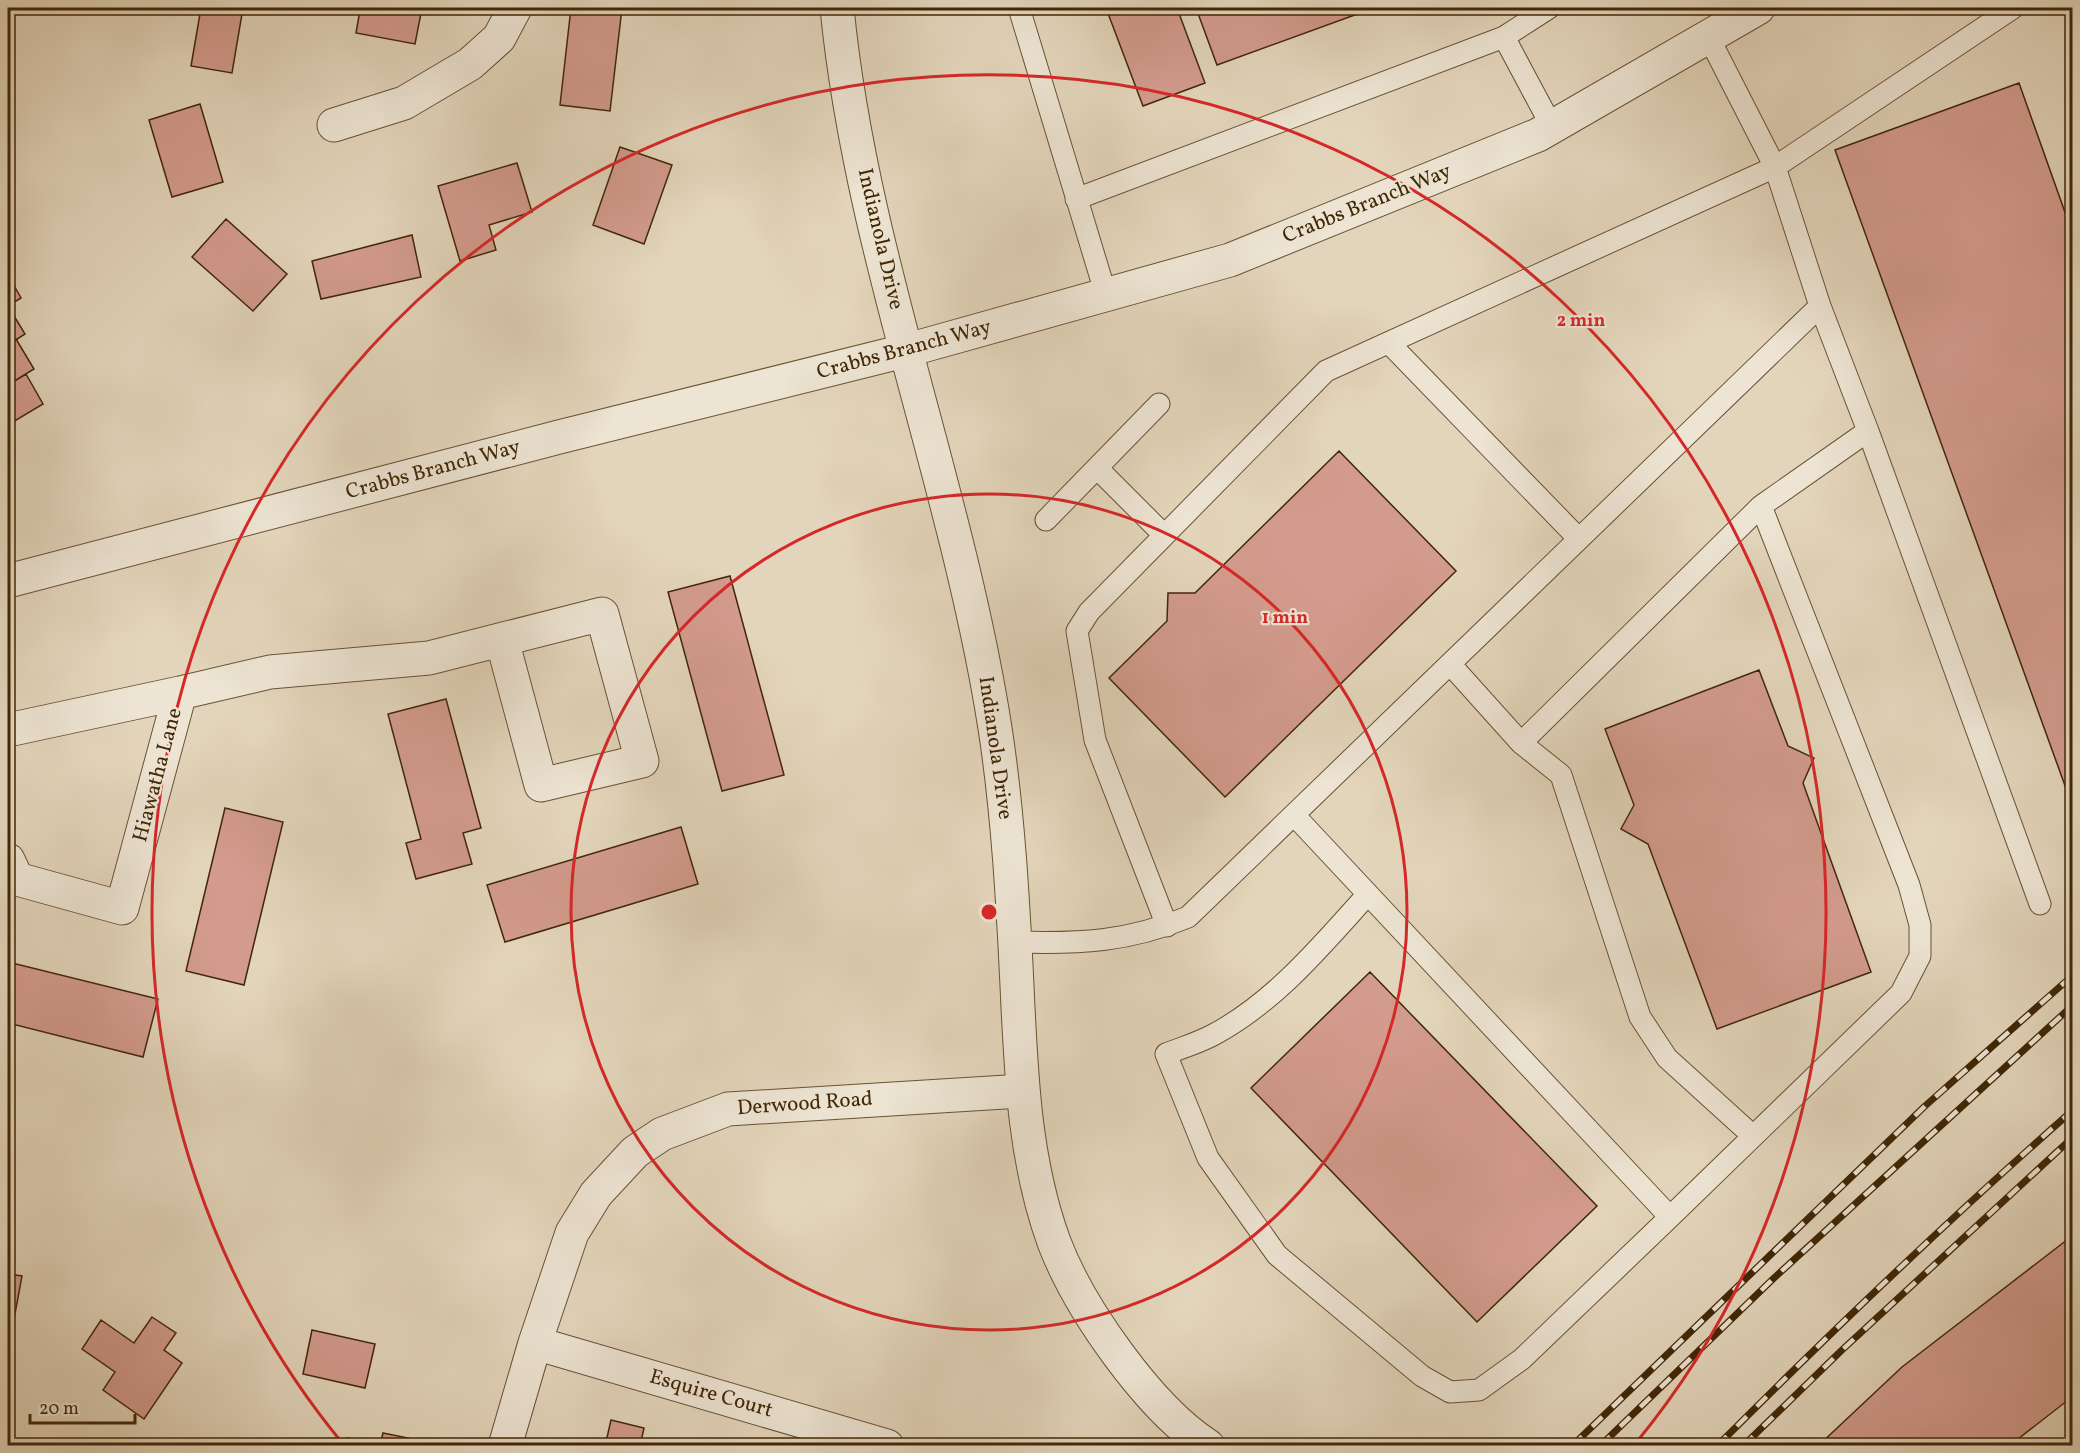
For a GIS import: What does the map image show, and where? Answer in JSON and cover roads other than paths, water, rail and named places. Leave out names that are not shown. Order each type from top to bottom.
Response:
[{"type":"street","points":[[334,125],[404,103],[470,64],[499,38],[514,8]]},
{"type":"street","name":"Indianola Drive","points":[[837,8],[842,62],[863,169],[889,285],[908,350],[976,617],[996,731],[1015,942],[1022,1091],[1040,1192],[1054,1242],[1076,1288],[1134,1375],[1189,1433],[1209,1446]]},
{"type":"street","name":"Crabbs Branch Way","points":[[8,581],[559,437],[908,350],[1230,260],[1552,127],[1758,8]]},
{"type":"street","name":"Hiawatha Lane","points":[[8,860],[17,879],[122,908],[180,693],[270,672],[429,658],[602,614],[642,761],[541,785],[502,640]]},
{"type":"street","points":[[8,730],[180,693]]},
{"type":"street","name":"Derwood Road","points":[[505,1446],[535,1343],[572,1233],[596,1194],[635,1152],[662,1134],[728,1109],[1022,1091]]},
{"type":"street","name":"Esquire Court","points":[[535,1343],[887,1446]]},
{"type":"lane","points":[[1019,8],[1106,295]]},
{"type":"lane","points":[[1076,199],[1504,37],[1549,8]]},
{"type":"lane","points":[[1167,926],[1095,740],[1077,632],[1089,612],[1326,371],[1775,167],[2013,8]]},
{"type":"lane","points":[[1708,36],[1775,167],[1820,306],[1868,431],[2040,904]]},
{"type":"lane","points":[[1504,37],[1552,127]]},
{"type":"lane","points":[[1015,942],[1066,944],[1126,938],[1188,917],[1820,306]]},
{"type":"lane","points":[[1389,343],[1579,539]]},
{"type":"lane","points":[[1046,520],[1159,404]]},
{"type":"lane","points":[[1521,743],[1761,506],[1868,431]]},
{"type":"lane","points":[[1098,469],[1164,535]]},
{"type":"lane","points":[[1368,894],[1324,943],[1264,1001],[1212,1036],[1166,1054],[1208,1158],[1277,1255],[1422,1376],[1450,1392],[1479,1390],[1522,1359],[1901,993],[1920,956],[1920,925],[1910,885],[1761,506]]},
{"type":"lane","points":[[1450,664],[1521,743],[1561,775],[1640,1017],[1667,1058],[1753,1136]]},
{"type":"lane","points":[[1294,814],[1670,1217]]},
{"type":"railway","points":[[1572,1446],[1925,1106],[2072,976]]},
{"type":"railway","points":[[1600,1446],[1774,1278],[2072,1006]]},
{"type":"railway","points":[[1717,1446],[1981,1192],[2072,1111]]},
{"type":"railway","points":[[1743,1446],[1842,1350],[2072,1138]]}]
